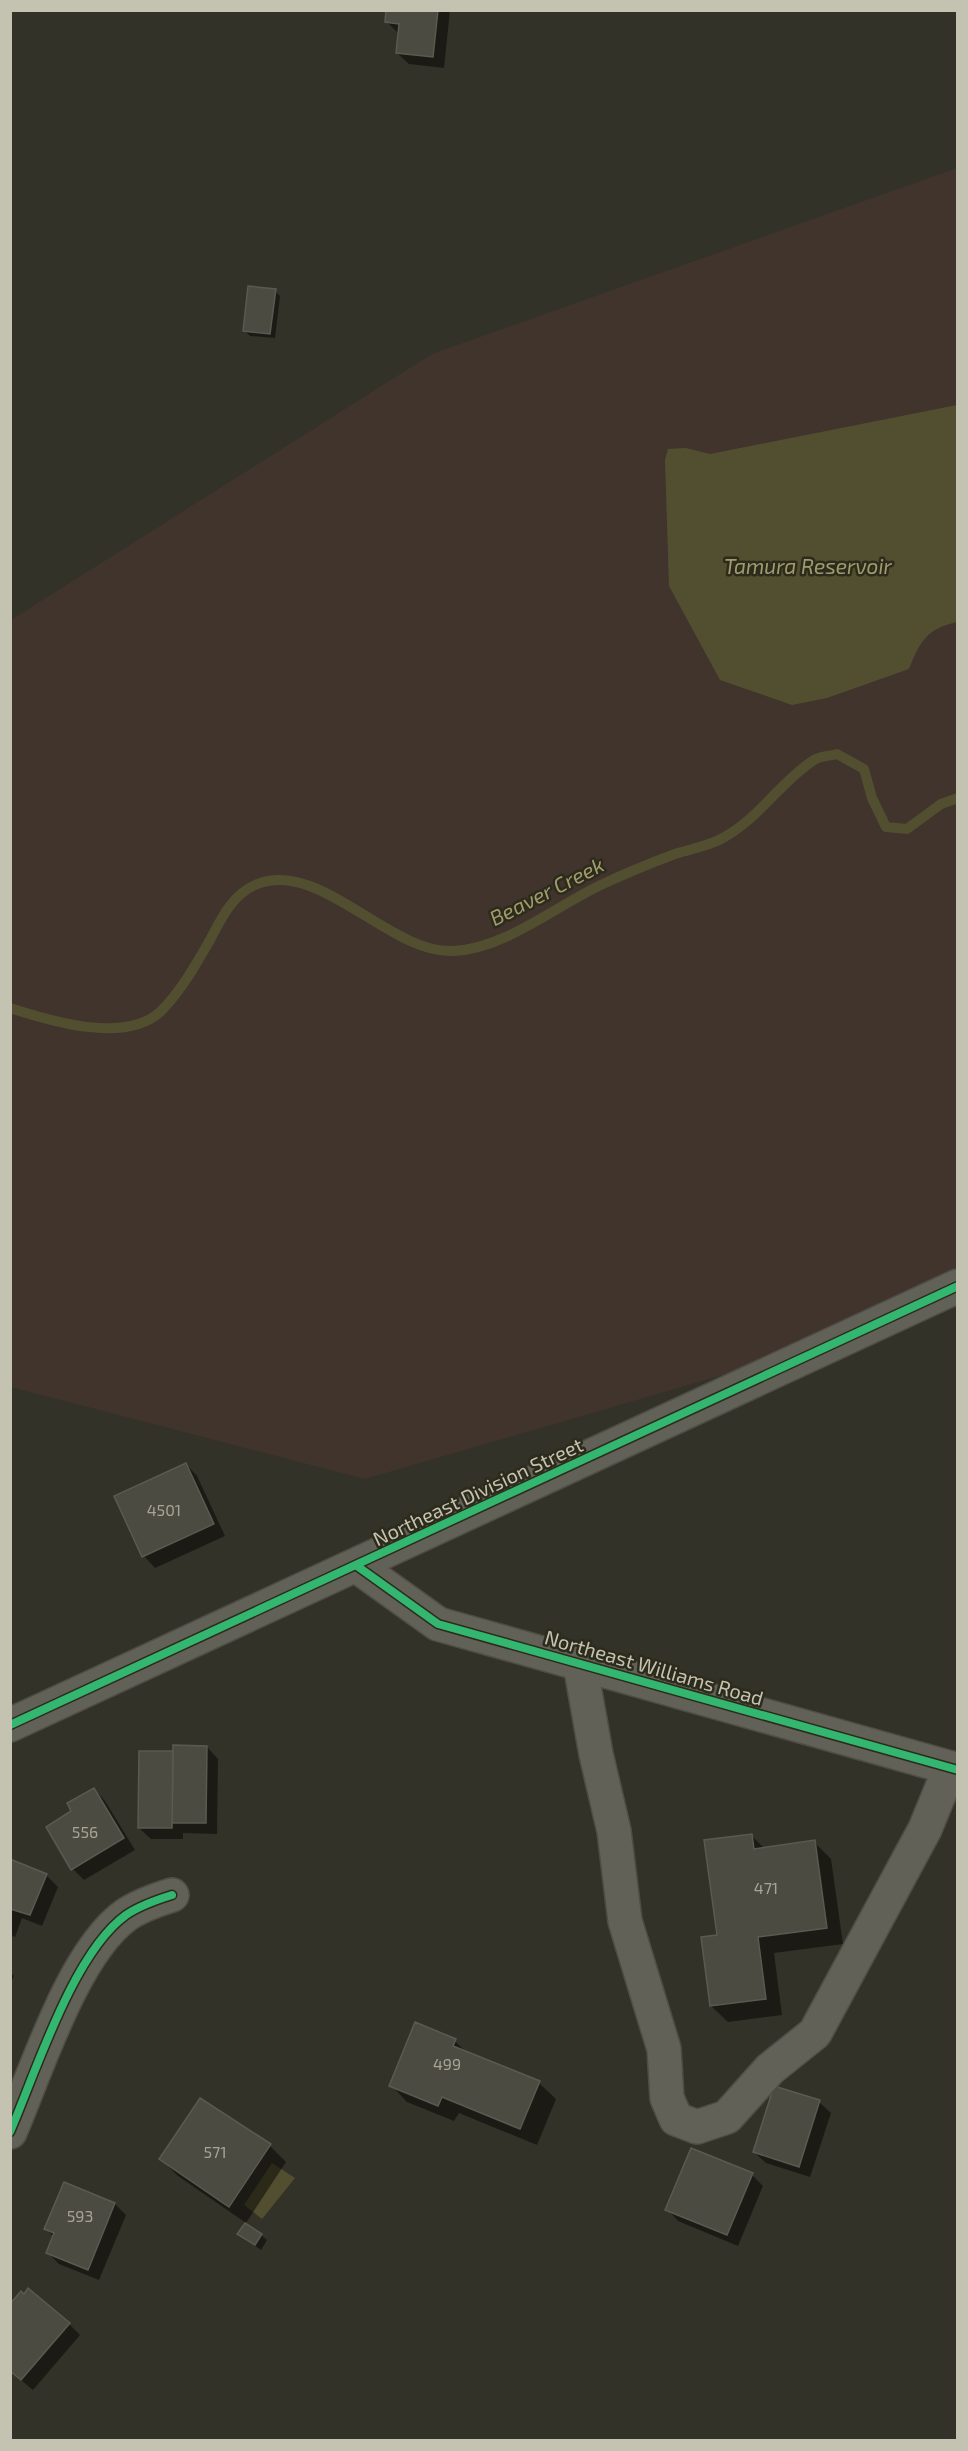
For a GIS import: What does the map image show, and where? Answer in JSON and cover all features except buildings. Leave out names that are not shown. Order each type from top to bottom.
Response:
[{"type":"street","name":"Northeast Division Street","points":[[10,1725],[957,1286]]},
{"type":"street","name":"Northeast Williams Road","points":[[357,1566],[438,1624],[954,1769]]},
{"type":"street","points":[[580,1664],[614,1831],[625,1920],[664,2049],[667,2098],[676,2119],[697,2127],[727,2117],[770,2069],[815,2033],[925,1830],[954,1769]]},
{"type":"street","points":[[10,2133],[78,1972],[90,1954],[125,1916],[172,1894]]},
{"type":"shaded area","points":[[957,168],[957,1307],[365,1479],[11,1387],[11,620],[432,354]]},
{"type":"water","name":"Tamura Reservoir","points":[[957,405],[957,622],[938,628],[931,633],[921,644],[909,669],[827,698],[792,705],[720,680],[669,586],[665,460],[668,449],[686,448],[710,454]]},
{"type":"water","points":[[272,2163],[295,2178],[262,2219],[244,2205]]},
{"type":"waterway","name":"Beaver Creek","points":[[10,1008],[45,1019],[87,1027],[127,1027],[145,1022],[160,1012],[181,987],[234,901],[255,885],[279,880],[304,884],[328,894],[404,938],[429,948],[453,951],[492,943],[612,880],[675,854],[721,839],[746,822],[802,769],[822,757],[837,754],[864,769],[872,798],[886,827],[907,829],[941,804],[958,798]]},
{"type":"cycle path","points":[[10,1725],[958,1286]]},
{"type":"cycle path","points":[[357,1566],[438,1624],[958,1770]]},
{"type":"cycle path","points":[[10,2132],[58,2015],[89,1957],[107,1933],[126,1915],[172,1895]]}]
